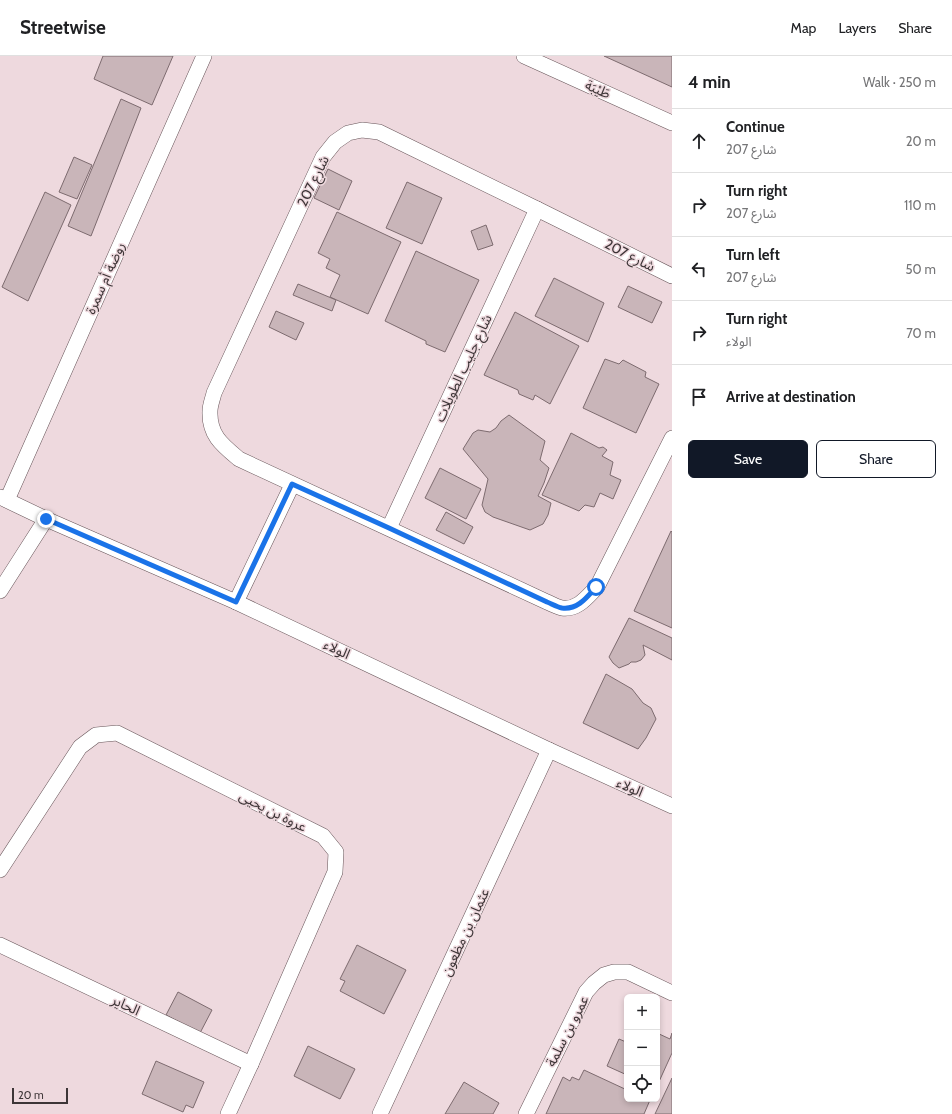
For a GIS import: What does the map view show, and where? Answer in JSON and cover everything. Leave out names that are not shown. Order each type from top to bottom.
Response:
[{"type":"street","name":"روضة أم سمرة","points":[[3,498],[204,56]]},
{"type":"street","name":"طَيْبَة","points":[[524,56],[672,123]]},
{"type":"street","name":"شارع 207","points":[[672,276],[379,132],[362,130],[348,133],[335,142],[323,157],[214,393],[210,410],[211,428],[222,444],[239,459],[562,608],[572,608],[584,601],[596,587],[672,438]]},
{"type":"street","name":"شارع جليب الطويلات","points":[[389,528],[538,209]]},
{"type":"street","points":[[236,602],[292,484]]},
{"type":"street","name":"الولاء","points":[[3,498],[46,519],[236,602],[549,750],[671,803]]},
{"type":"street","points":[[0,591],[46,519]]},
{"type":"street","name":"عروة بن يحيى","points":[[0,870],[80,747],[96,735],[117,733],[323,836],[336,852],[335,872],[228,1114]]},
{"type":"street","name":"عثمان بن مظعون","points":[[380,1114],[549,750]]},
{"type":"street","name":"الحاير","points":[[0,945],[251,1064]]},
{"type":"street","name":"عمرو بن سلمة","points":[[526,1114],[586,992],[594,983],[604,975],[614,972],[628,972],[672,993]]},
{"type":"building","points":[[103,56],[173,56],[152,105],[94,79]]},
{"type":"building","points":[[604,56],[672,56],[672,87]]},
{"type":"building","points":[[121,99],[141,108],[91,236],[68,226]]},
{"type":"building","points":[[74,157],[92,165],[77,199],[59,192]]},
{"type":"building","points":[[328,169],[352,181],[339,210],[314,198]]},
{"type":"building","points":[[407,182],[442,198],[422,244],[386,228]]},
{"type":"building","points":[[45,192],[71,205],[28,301],[2,287]]},
{"type":"building","points":[[337,212],[401,242],[368,314],[330,297],[340,275],[326,268],[330,259],[318,253]]},
{"type":"building","points":[[486,225],[493,245],[478,250],[471,231]]},
{"type":"building","points":[[416,251],[479,280],[445,352],[426,344],[426,341],[385,321]]},
{"type":"building","points":[[554,278],[604,303],[588,342],[535,316]]},
{"type":"building","points":[[298,284],[336,300],[332,311],[293,295]]},
{"type":"building","points":[[628,286],[662,302],[652,323],[618,307]]},
{"type":"building","points":[[276,311],[304,323],[296,340],[269,327]]},
{"type":"building","points":[[515,312],[579,346],[550,404],[535,395],[533,400],[519,394],[518,390],[484,375]]},
{"type":"building","points":[[605,359],[619,364],[623,360],[646,372],[645,377],[659,384],[636,433],[583,408]]},
{"type":"building","points":[[509,415],[545,441],[540,460],[549,468],[538,496],[551,503],[548,515],[543,524],[530,530],[493,517],[485,512],[482,505],[488,479],[463,449],[473,433],[478,430],[490,432]]},
{"type":"building","points":[[571,433],[599,448],[603,447],[607,450],[602,456],[613,462],[610,475],[621,480],[613,499],[600,493],[594,507],[585,505],[579,511],[542,495]]},
{"type":"building","points":[[440,468],[481,489],[466,519],[425,498]]},
{"type":"building","points":[[446,512],[473,527],[464,544],[436,530]]},
{"type":"building","points":[[671,531],[672,532],[672,628],[634,611]]},
{"type":"building","points":[[629,618],[672,638],[672,660],[643,645],[645,655],[641,660],[631,662],[619,668],[613,663],[609,657]]},
{"type":"building","points":[[606,674],[632,689],[643,703],[651,708],[656,719],[646,738],[638,749],[583,723]]},
{"type":"building","points":[[357,945],[406,970],[384,1014],[340,991],[345,981],[340,979]]},
{"type":"building","points":[[178,992],[212,1010],[200,1033],[166,1015]]},
{"type":"building","points":[[672,1033],[672,1053],[660,1079],[660,1034],[670,1039]]},
{"type":"building","points":[[619,1039],[624,1041],[624,1074],[607,1066]]},
{"type":"building","points":[[308,1046],[355,1069],[340,1099],[294,1076]]},
{"type":"building","points":[[156,1061],[204,1082],[193,1108],[186,1105],[183,1112],[142,1094]]},
{"type":"building","points":[[584,1070],[624,1089],[624,1102],[649,1102],[644,1114],[546,1114],[563,1077],[570,1081],[572,1077],[579,1080]]},
{"type":"building","points":[[672,1078],[672,1114],[655,1114]]},
{"type":"building","points":[[464,1082],[499,1103],[493,1114],[445,1114]]},
{"type":"route","points":[[46,519],[236,602],[292,484],[562,608],[572,608],[584,601],[596,587]]}]
